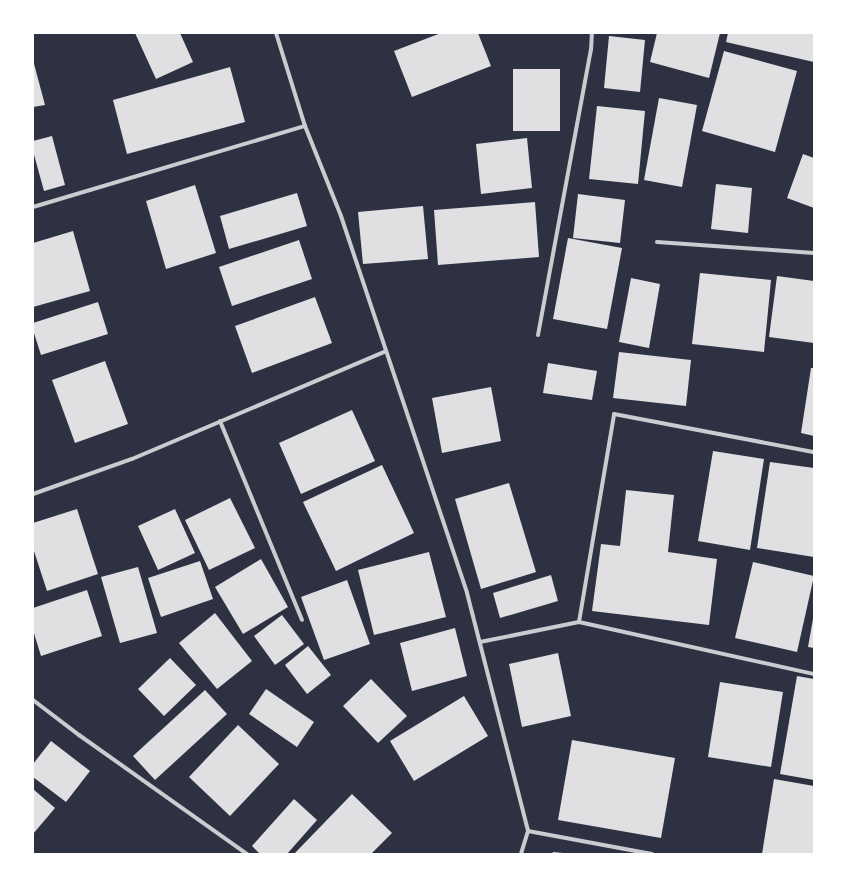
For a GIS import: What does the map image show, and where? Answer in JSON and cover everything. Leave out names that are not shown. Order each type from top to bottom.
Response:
[{"type":"street","points":[[276,33],[305,126],[341,216],[467,593],[528,830],[521,854]]},
{"type":"street","points":[[538,335],[591,50],[592,33]]},
{"type":"street","points":[[33,207],[305,126]]},
{"type":"street","points":[[657,242],[814,252]]},
{"type":"street","points":[[33,494],[132,459],[386,351]]},
{"type":"street","points":[[579,622],[614,414],[814,452]]},
{"type":"street","points":[[220,421],[302,620]]},
{"type":"street","points":[[480,642],[579,622],[814,674]]},
{"type":"street","points":[[33,700],[248,854]]},
{"type":"street","points":[[528,830],[652,854]]},
{"type":"building","points":[[135,33],[180,33],[193,62],[156,79]]},
{"type":"building","points":[[441,33],[478,33],[491,66],[412,97],[394,51]]},
{"type":"building","points":[[657,33],[720,33],[709,78],[650,62]]},
{"type":"building","points":[[728,33],[814,33],[814,62],[726,42]]},
{"type":"building","points":[[609,36],[645,40],[640,92],[604,88]]},
{"type":"building","points":[[724,51],[797,71],[775,152],[702,131]]},
{"type":"building","points":[[33,60],[45,105],[33,107]]},
{"type":"building","points":[[230,67],[245,122],[127,154],[113,100]]},
{"type":"building","points":[[513,69],[560,69],[560,131],[513,131]]},
{"type":"building","points":[[659,98],[697,105],[682,187],[644,180]]},
{"type":"building","points":[[597,106],[645,111],[638,184],[589,179]]},
{"type":"building","points":[[52,136],[65,185],[44,191],[33,151],[33,141]]},
{"type":"building","points":[[527,138],[532,188],[481,194],[476,144]]},
{"type":"building","points":[[803,154],[814,158],[814,208],[787,198]]},
{"type":"building","points":[[716,184],[752,188],[748,233],[711,229]]},
{"type":"building","points":[[195,185],[216,253],[166,269],[146,201]]},
{"type":"building","points":[[297,193],[307,226],[229,249],[220,216]]},
{"type":"building","points":[[578,194],[625,200],[620,243],[573,238]]},
{"type":"building","points":[[535,202],[539,257],[438,265],[434,210]]},
{"type":"building","points":[[423,206],[428,259],[363,264],[358,212]]},
{"type":"building","points":[[73,231],[90,291],[33,307],[33,243]]},
{"type":"building","points":[[568,238],[622,248],[607,329],[553,319]]},
{"type":"building","points":[[299,240],[312,279],[232,306],[219,267]]},
{"type":"building","points":[[700,273],[771,280],[764,352],[692,344]]},
{"type":"building","points":[[777,276],[814,281],[814,343],[769,337]]},
{"type":"building","points":[[631,278],[660,284],[649,348],[619,342]]},
{"type":"building","points":[[315,297],[332,343],[252,373],[235,326]]},
{"type":"building","points":[[98,302],[108,334],[41,355],[33,330],[33,323]]},
{"type":"building","points":[[619,352],[691,360],[686,406],[613,398]]},
{"type":"building","points":[[105,361],[128,424],[75,443],[52,380]]},
{"type":"building","points":[[548,363],[597,371],[592,400],[543,393]]},
{"type":"building","points":[[811,368],[814,368],[814,436],[801,433]]},
{"type":"building","points":[[491,387],[501,441],[442,453],[432,398]]},
{"type":"building","points":[[352,410],[375,461],[301,494],[279,443]]},
{"type":"building","points":[[713,451],[764,459],[750,550],[698,541]]},
{"type":"building","points":[[770,462],[814,468],[814,557],[757,548]]},
{"type":"building","points":[[382,465],[414,533],[336,571],[303,502]]},
{"type":"building","points":[[509,483],[536,572],[481,589],[455,499]]},
{"type":"building","points":[[626,490],[674,495],[668,552],[717,559],[709,625],[592,611],[601,544],[620,546]]},
{"type":"building","points":[[230,498],[255,548],[209,570],[185,520]]},
{"type":"building","points":[[77,509],[98,574],[47,591],[33,548],[33,523]]},
{"type":"building","points":[[175,509],[195,553],[158,570],[138,526]]},
{"type":"building","points":[[429,552],[446,617],[374,635],[358,570]]},
{"type":"building","points":[[261,559],[288,607],[243,634],[215,587]]},
{"type":"building","points":[[200,561],[213,599],[161,617],[148,578]]},
{"type":"building","points":[[753,562],[814,576],[797,652],[735,638]]},
{"type":"building","points":[[138,567],[157,633],[120,643],[101,577]]},
{"type":"building","points":[[551,575],[558,601],[500,618],[493,593]]},
{"type":"building","points":[[347,580],[370,644],[324,660],[301,597]]},
{"type":"building","points":[[87,590],[102,636],[41,656],[33,630],[33,608]]},
{"type":"building","points":[[215,613],[252,661],[217,689],[179,643]]},
{"type":"building","points":[[282,615],[304,644],[275,665],[254,636]]},
{"type":"building","points":[[814,619],[814,648],[808,647]]},
{"type":"building","points":[[455,628],[467,676],[412,691],[400,643]]},
{"type":"building","points":[[308,646],[331,675],[307,694],[285,665]]},
{"type":"building","points":[[558,653],[571,716],[522,727],[509,664]]},
{"type":"building","points":[[170,658],[196,685],[164,716],[138,689]]},
{"type":"building","points":[[797,676],[814,679],[814,780],[780,774]]},
{"type":"building","points":[[371,679],[407,716],[378,743],[343,706]]},
{"type":"building","points":[[720,682],[783,692],[771,767],[708,757]]},
{"type":"building","points":[[266,689],[314,722],[297,747],[249,714]]},
{"type":"building","points":[[205,690],[227,714],[155,780],[133,756]]},
{"type":"building","points":[[464,696],[488,736],[414,781],[390,741]]},
{"type":"building","points":[[238,725],[279,764],[230,816],[189,777]]},
{"type":"building","points":[[572,740],[675,758],[661,838],[558,820]]},
{"type":"building","points":[[51,741],[90,771],[66,802],[33,777],[33,764]]},
{"type":"building","points":[[774,779],[814,786],[814,854],[762,854]]},
{"type":"building","points":[[33,789],[55,808],[33,834]]},
{"type":"building","points":[[352,794],[392,833],[371,854],[294,854]]},
{"type":"building","points":[[294,799],[317,820],[287,854],[260,854],[252,846]]},
{"type":"building","points":[[553,852],[563,853],[563,854],[552,854]]}]
